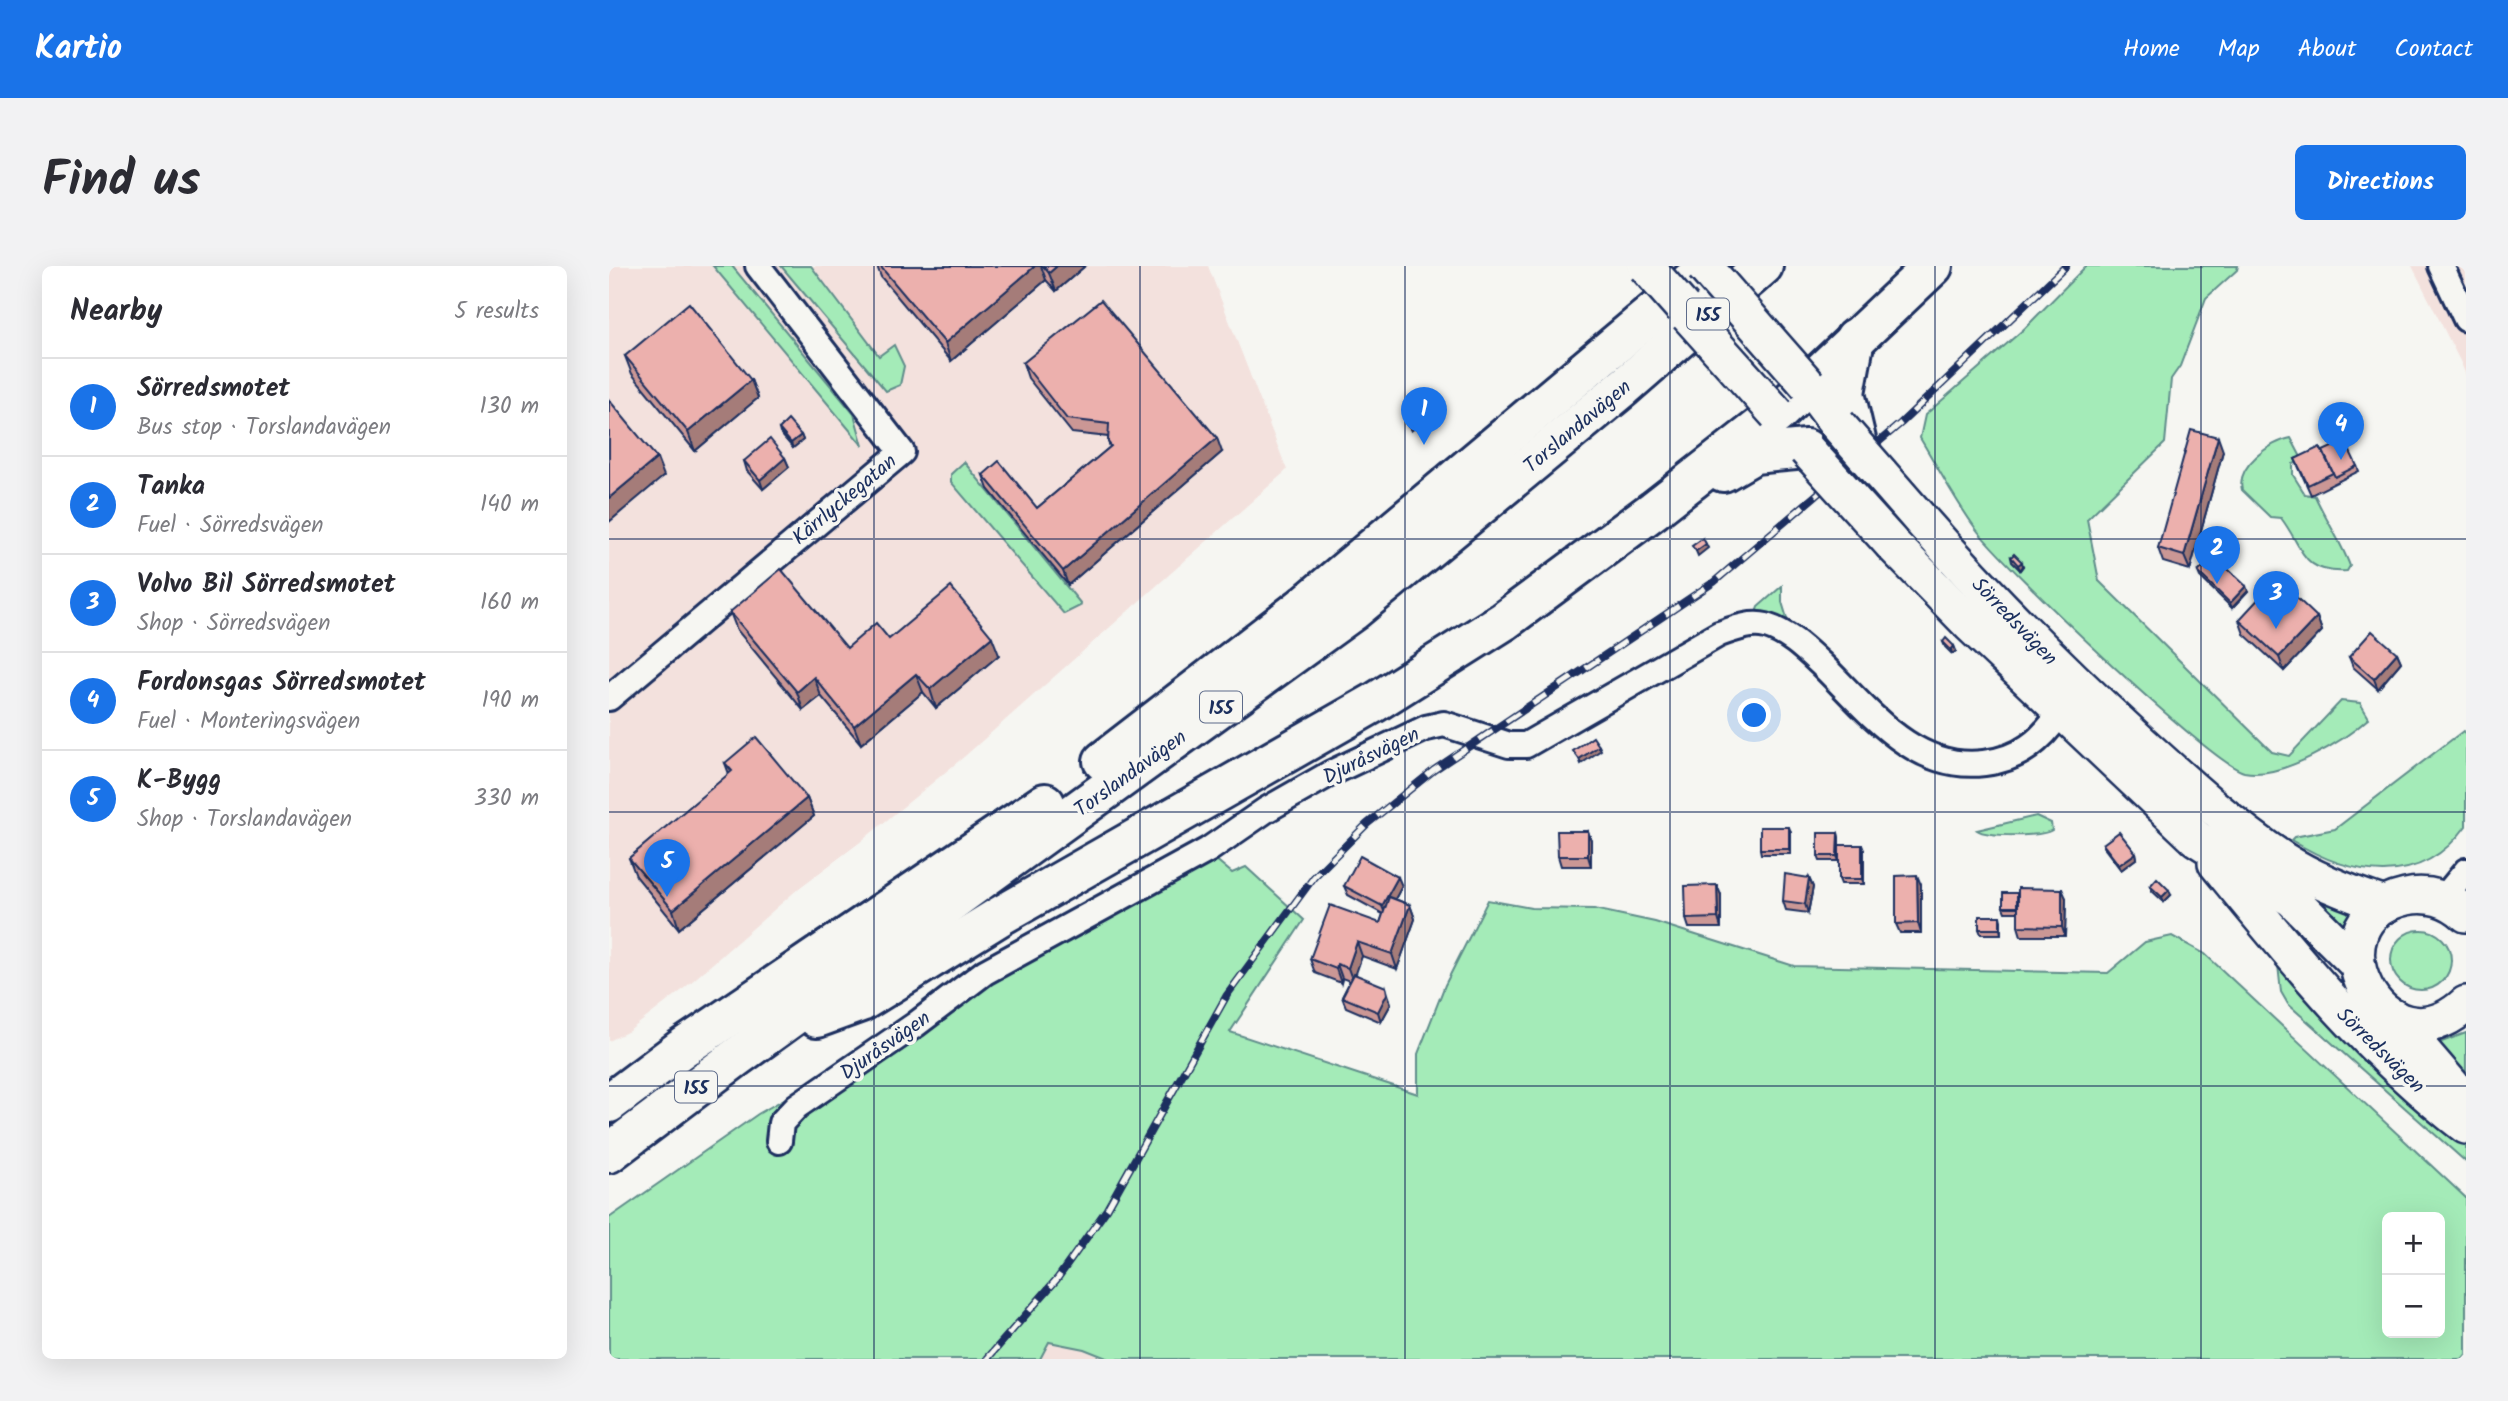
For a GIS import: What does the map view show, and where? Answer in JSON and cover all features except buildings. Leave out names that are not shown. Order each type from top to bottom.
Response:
[{"type":"main road","points":[[1085,775],[1154,699],[1437,468],[1675,266]]},
{"type":"main road","name":"Torslandavägen","points":[[609,1103],[692,1042],[1085,775],[1301,608],[1706,266]]},
{"type":"main road","name":"Torslandavägen","points":[[609,1153],[1353,611],[1613,396],[1763,266]]},
{"type":"main road","points":[[769,1036],[861,1002],[1000,916],[1432,668],[1540,595],[1777,414],[1933,266]]},
{"type":"main road","points":[[1855,338],[1845,393],[1858,448]]},
{"type":"main road","points":[[1654,510],[1754,454],[1806,449]]},
{"type":"street","name":"Kärrlyckegatan","points":[[609,698],[902,452],[758,266]]},
{"type":"street","name":"Sörredsvägen","points":[[1646,266],[1893,545],[2061,712],[2196,838],[2332,1003],[2373,1045],[2466,1126]]},
{"type":"street","name":"Sörredsvägen","points":[[1706,266],[1858,448],[1964,569],[2077,685],[2199,796],[2285,861],[2348,893],[2385,905]]},
{"type":"street","points":[[2441,266],[2466,319]]},
{"type":"street","name":"Djuråsvägen","points":[[779,1141],[781,1123],[797,1105],[915,1025],[985,972],[1208,850],[1266,810],[1320,779],[1426,728],[1451,725],[1510,745],[1526,745],[1719,634],[1743,626],[1763,625],[1800,643],[1894,736],[1939,761],[1963,766],[2002,761],[2037,742],[2061,712]]},
{"type":"street","name":"Sörredsvägen","points":[[2196,838],[2292,899],[2356,963],[2367,996],[2393,1017],[2410,1023],[2427,1023],[2452,1015],[2466,1004]]},
{"type":"street","points":[[2356,963],[2361,934],[2369,921],[2385,905],[2413,895],[2454,906],[2466,871]]},
{"type":"street","name":"Sörredsvägen","points":[[2393,1017],[2466,1102]]},
{"type":"shaded area","points":[[609,266],[1208,266],[1287,470],[965,756],[859,843],[799,888],[681,991],[629,1031],[609,1041]]},
{"type":"shaded area","points":[[2412,266],[2466,266],[2466,375],[2460,361]]},
{"type":"shaded area","points":[[1049,1342],[1084,1349],[1109,1359],[1040,1359]]},
{"type":"green space","points":[[713,266],[732,266],[854,414],[863,446]]},
{"type":"green space","points":[[781,266],[811,266],[879,356],[894,345],[904,366],[900,385],[886,391]]},
{"type":"green space","points":[[2086,266],[2238,266],[2237,270],[2206,298],[2180,366],[2171,379],[2165,443],[2087,519],[2099,581],[2272,752],[2289,756],[2341,701],[2360,703],[2369,718],[2311,757],[2276,770],[2244,772],[2224,761],[2192,736],[2064,620],[1994,549],[1968,518],[1920,438],[1925,415],[2025,328]]},
{"type":"green space","points":[[2291,438],[2303,461],[2293,464],[2293,475],[2305,494],[2315,496],[2350,566],[2347,571],[2332,571],[2312,563],[2305,557],[2281,518],[2270,517],[2242,490],[2244,472],[2249,464],[2274,444]]},
{"type":"green space","points":[[964,462],[1080,606],[1064,614],[951,482],[951,474]]},
{"type":"green space","points":[[1782,586],[1782,602],[1789,625],[1756,613],[1758,607]]},
{"type":"green space","points":[[2463,731],[2466,734],[2466,826],[2448,846],[2428,860],[2406,868],[2384,871],[2361,869],[2314,853],[2291,840],[2294,837],[2335,829]]},
{"type":"green space","points":[[2036,816],[2051,823],[2052,830],[2014,835],[1977,830]]},
{"type":"green space","points":[[1196,843],[1232,873],[1246,867],[1304,920],[1230,1032],[1418,1094],[1418,1054],[1445,985],[1488,900],[1531,908],[1594,909],[1655,922],[1794,966],[2108,973],[2145,942],[2172,936],[2205,954],[2466,1198],[2466,1354],[2462,1359],[1109,1359],[1084,1349],[1049,1342],[1040,1359],[609,1359],[609,1218],[758,1114],[805,1087],[972,970]]},
{"type":"green space","points":[[2310,891],[2355,914],[2356,938],[2307,897]]},
{"type":"green space","points":[[2421,930],[2438,935],[2446,943],[2451,960],[2446,977],[2438,985],[2421,990],[2404,985],[2396,977],[2391,960],[2396,943],[2404,935]]},
{"type":"green space","points":[[2278,965],[2466,1142],[2466,1162],[2288,1004],[2281,992]]},
{"type":"green space","points":[[2466,1033],[2466,1085],[2436,1044]]},
{"type":"railway","points":[[987,1359],[1057,1279],[1107,1209],[1227,995],[1314,877],[1367,824],[1434,770],[1714,582],[1901,423],[2066,266]]},
{"type":"place","name":"Sörredsmotet","points":[[1424,445]]},
{"type":"place","name":"Fordonsgas Sörredsmotet","points":[[2341,460]]},
{"type":"place","name":"Tanka","points":[[2217,584]]},
{"type":"place","name":"Volvo Bil Sörredsmotet","points":[[2276,629]]},
{"type":"place","name":"K-Bygg","points":[[667,897]]}]
